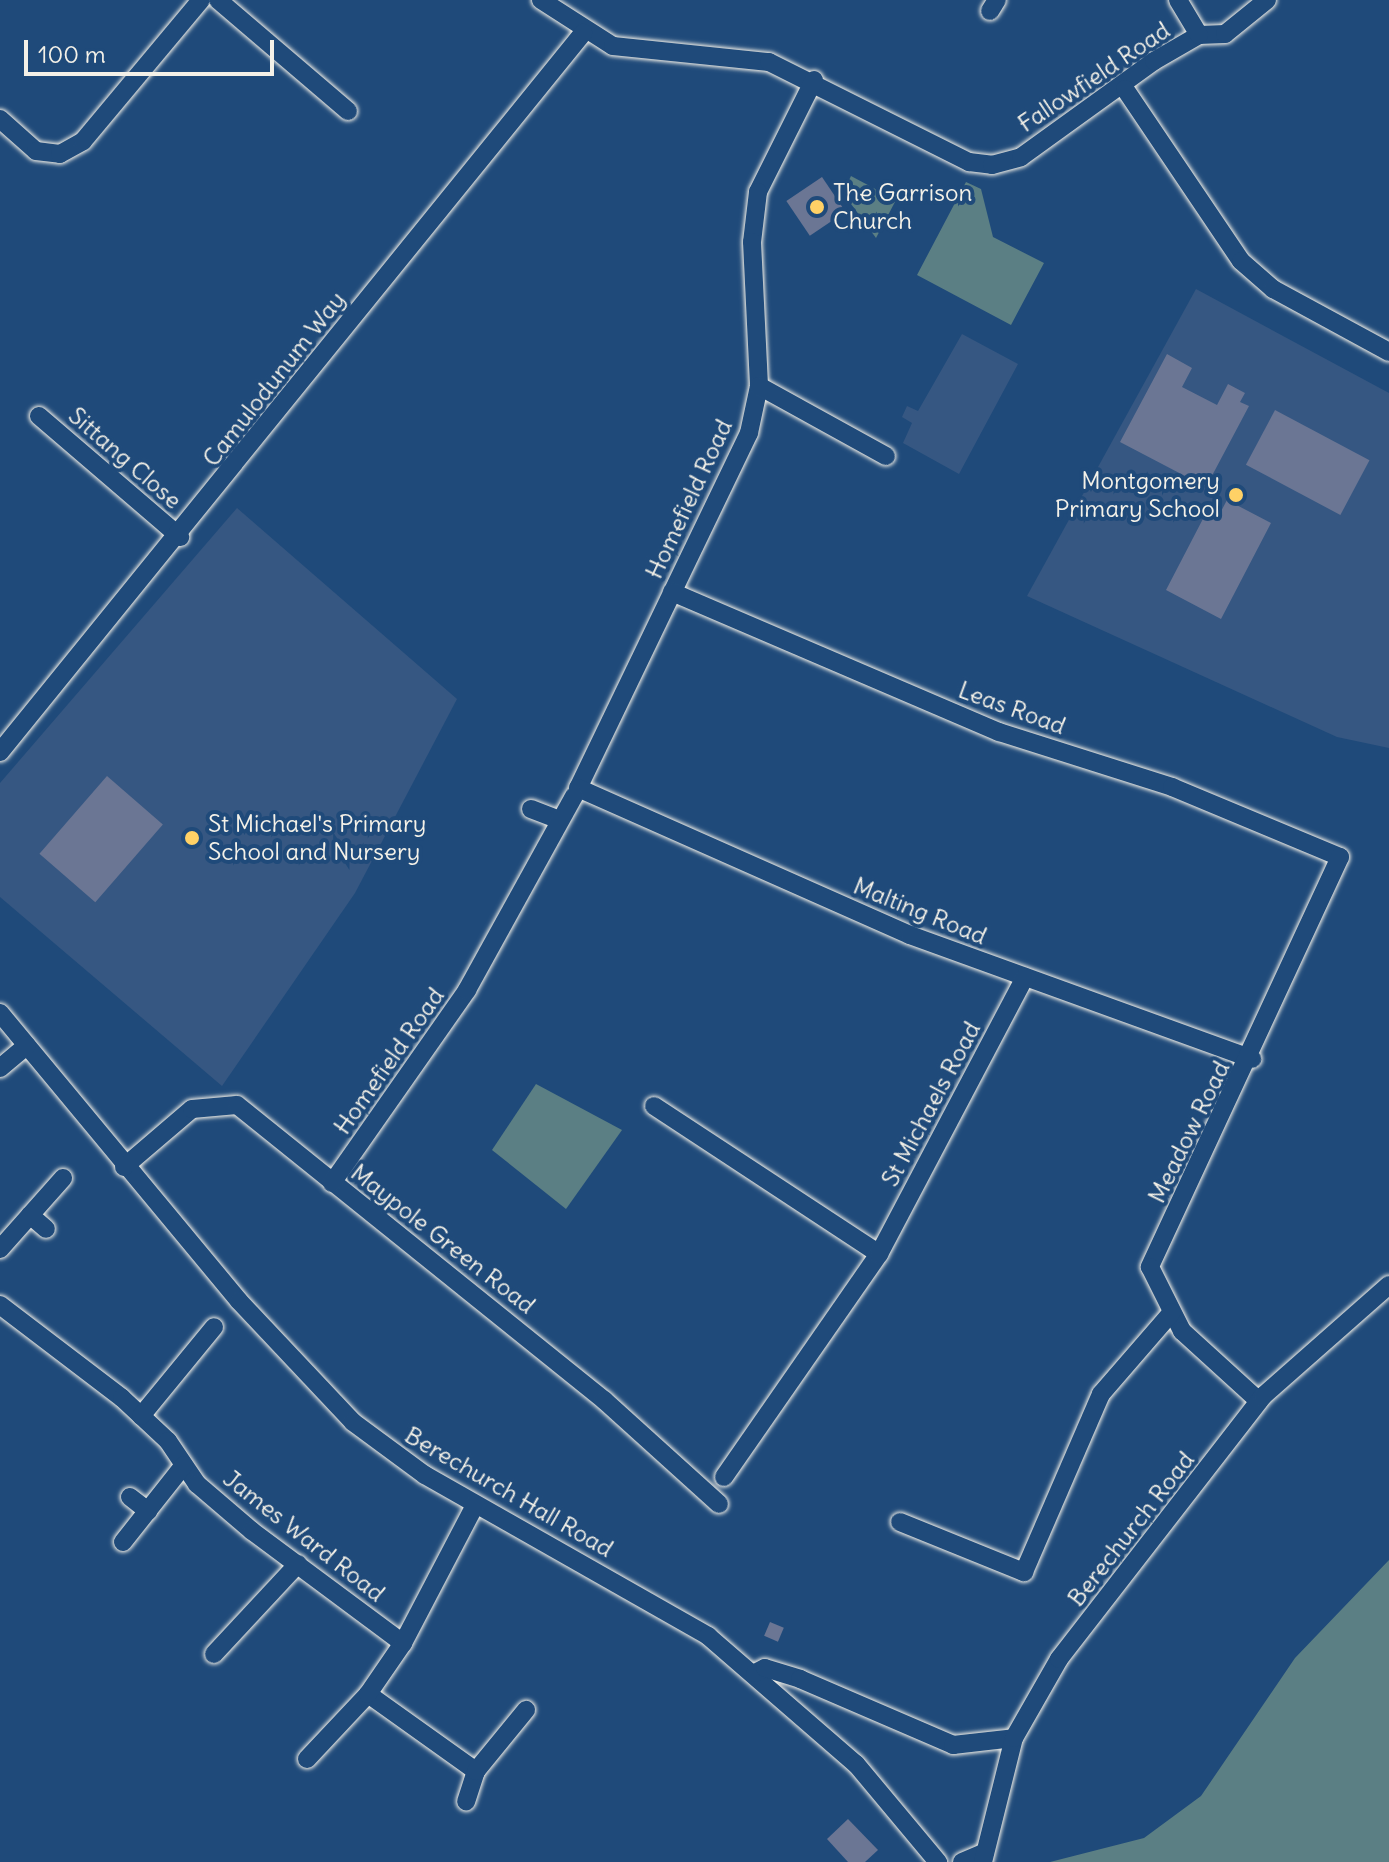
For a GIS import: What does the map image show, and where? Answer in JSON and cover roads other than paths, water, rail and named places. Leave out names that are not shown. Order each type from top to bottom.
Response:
[{"type":"street","points":[[0,119],[36,151],[60,154],[83,141],[201,0]]},
{"type":"street","points":[[218,0],[348,111]]},
{"type":"street","name":"Fallowfield Road","points":[[541,0],[583,33],[613,46],[769,62],[814,80],[969,162],[992,165],[1021,157],[1125,89],[1199,35],[1225,34],[1267,0]]},
{"type":"street","points":[[1178,0],[1199,35]]},
{"type":"street","name":"Camulodunum Way","points":[[0,752],[180,537],[583,33]]},
{"type":"street","name":"Homefield Road","points":[[332,1183],[467,990],[576,792],[749,433],[759,386],[752,242],[758,192],[814,80]]},
{"type":"street","points":[[1125,89],[1215,227],[1273,289],[1389,352]]},
{"type":"street","points":[[759,386],[886,456]]},
{"type":"street","name":"Sittang Close","points":[[39,416],[180,537]]},
{"type":"street","name":"Leas Road","points":[[672,592],[999,732],[1172,787],[1340,857]]},
{"type":"street","name":"Malting Road","points":[[576,792],[910,935],[1252,1059]]},
{"type":"street","points":[[531,809],[560,820]]},
{"type":"street","name":"Meadow Road","points":[[1259,1401],[1182,1331],[1150,1267],[1252,1059],[1340,857]]},
{"type":"street","name":"St Michaels Road","points":[[724,1477],[879,1254],[1025,977]]},
{"type":"street","name":"Berechurch Hall Road","points":[[0,1013],[124,1167],[312,1384],[388,1451],[475,1505],[654,1602],[755,1673],[856,1764],[938,1862]]},
{"type":"street","points":[[0,1068],[27,1045]]},
{"type":"street","name":"Maypole Green Road","points":[[124,1167],[192,1109],[220,1102],[237,1105],[604,1400],[719,1504]]},
{"type":"street","points":[[654,1106],[879,1254]]},
{"type":"street","points":[[0,1249],[63,1178]]},
{"type":"street","points":[[30,1215],[46,1229]]},
{"type":"street","name":"Berechurch Road","points":[[962,1862],[984,1857],[1014,1738],[1059,1659],[1259,1401],[1340,1321],[1389,1285]]},
{"type":"street","points":[[900,1522],[1024,1572],[1101,1394],[1172,1312]]},
{"type":"street","name":"James Ward Road","points":[[4,1315],[141,1416],[197,1484],[403,1643]]},
{"type":"street","points":[[141,1416],[214,1327]]},
{"type":"street","points":[[123,1542],[184,1465]]},
{"type":"street","points":[[130,1497],[148,1511]]},
{"type":"street","points":[[307,1759],[368,1694],[403,1643],[475,1505]]},
{"type":"street","points":[[214,1654],[298,1564]]},
{"type":"street","points":[[755,1673],[765,1668],[800,1679],[953,1745],[1014,1738]]},
{"type":"street","points":[[368,1694],[476,1771]]},
{"type":"street","points":[[466,1801],[476,1771],[526,1710]]},
{"type":"place","name":"The Garrison Church","points":[[817,207]]},
{"type":"place","name":"Montgomery Primary School","points":[[1236,495]]},
{"type":"place","name":"St Michael's Primary School and Nursery","points":[[192,838]]}]
